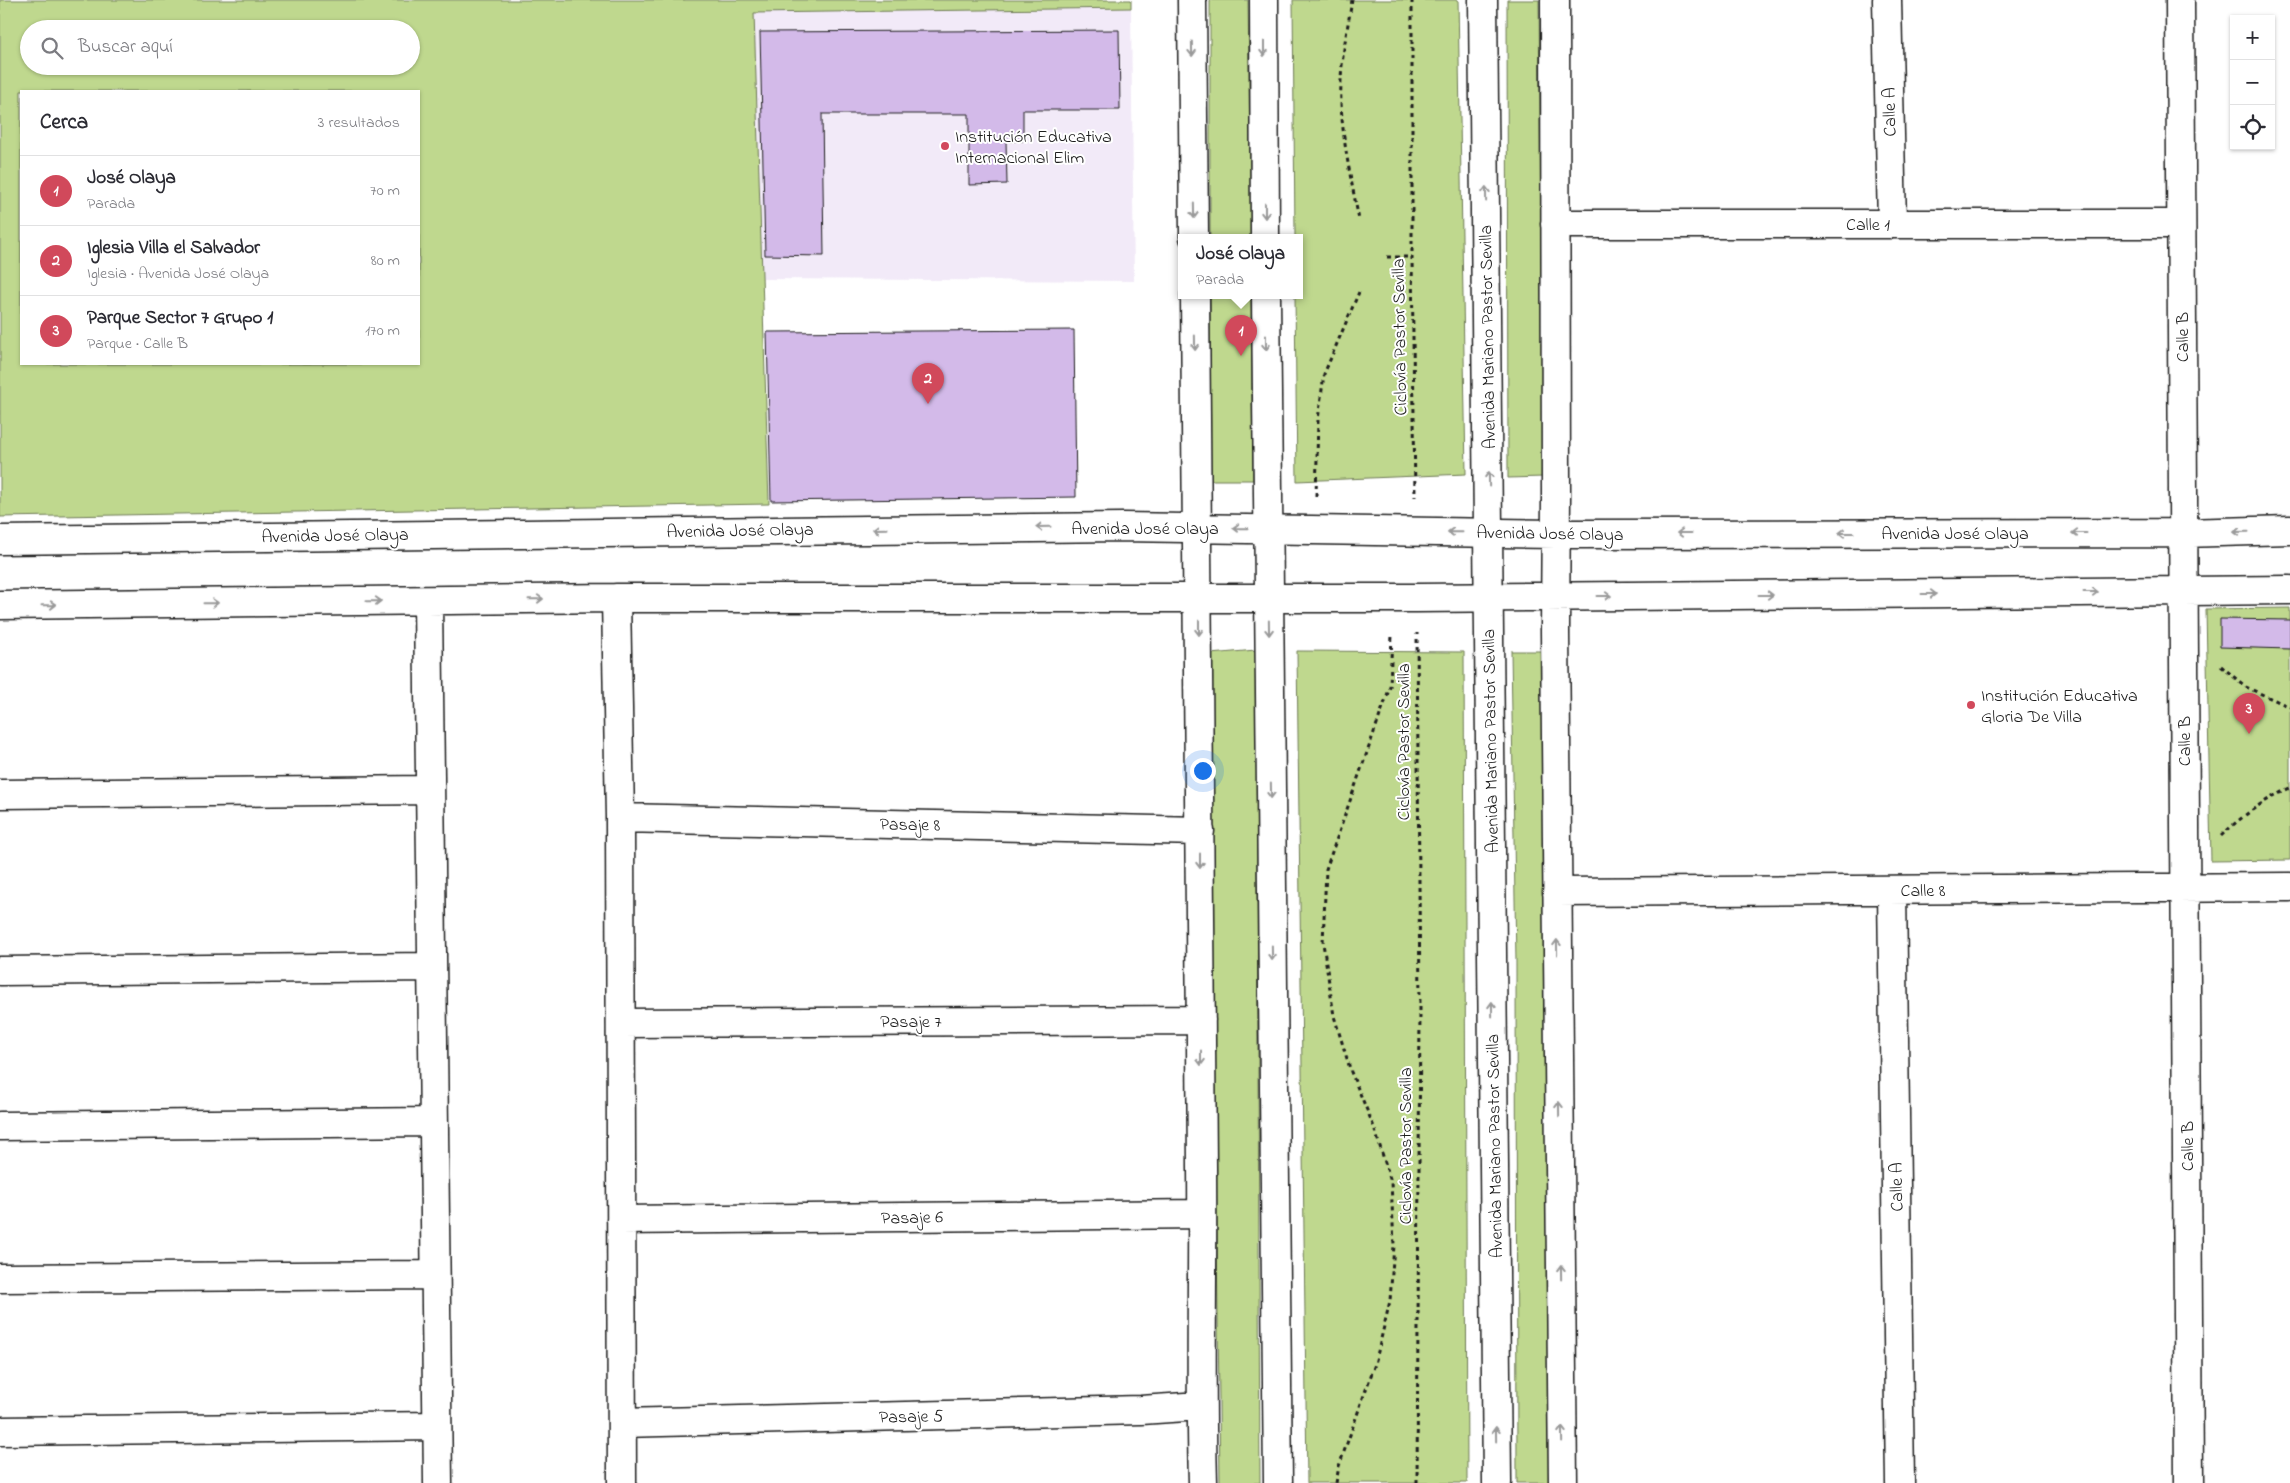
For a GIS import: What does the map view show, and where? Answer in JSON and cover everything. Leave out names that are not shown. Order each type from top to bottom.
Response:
[{"type":"street","points":[[1192,0],[1194,234]]},
{"type":"street","points":[[1264,0],[1265,234]]},
{"type":"street","name":"Avenida Mariano Pastor Sevilla","points":[[1484,0],[1497,1483]]},
{"type":"street","points":[[1555,0],[1556,892],[1563,1483]]},
{"type":"street","name":"Calle A","points":[[1887,0],[1892,224]]},
{"type":"street","name":"Calle B","points":[[2180,0],[2189,1483]]},
{"type":"street","name":"Calle 1","points":[[1555,224],[2181,224]]},
{"type":"street","points":[[1195,299],[1199,598],[1202,1214],[1200,1406],[1202,1483]]},
{"type":"street","points":[[1266,299],[1278,1483]]},
{"type":"street","name":"Avenida José Olaya","points":[[0,540],[782,530],[1197,528],[1556,534],[2183,533],[2290,530]]},
{"type":"street","points":[[0,606],[616,598],[1417,598],[2290,590]]},
{"type":"street","points":[[616,598],[620,818],[622,1483]]},
{"type":"street","points":[[428,600],[438,1483]]},
{"type":"street","points":[[0,794],[430,790]]},
{"type":"street","name":"Pasaje 8","points":[[620,818],[1200,831]]},
{"type":"street","name":"Calle 8","points":[[1556,892],[2290,888]]},
{"type":"street","name":"Calle A","points":[[1892,890],[1900,1483]]},
{"type":"street","points":[[0,971],[432,967]]},
{"type":"street","name":"Pasaje 7","points":[[621,1023],[1201,1020]]},
{"type":"street","points":[[0,1126],[434,1122]]},
{"type":"street","name":"Pasaje 6","points":[[622,1220],[1202,1214]]},
{"type":"street","points":[[0,1278],[435,1275]]},
{"type":"street","name":"Pasaje 5","points":[[622,1423],[1141,1410],[1200,1406]]},
{"type":"street","points":[[0,1431],[437,1426]]},
{"type":"path","points":[[1352,0],[1341,80],[1350,178],[1359,220]]},
{"type":"path","name":"Ciclovía Pastor Sevilla","points":[[1412,0],[1412,256],[1417,531]]},
{"type":"path","points":[[1387,257],[1412,256]]},
{"type":"path","points":[[1316,499],[1318,420],[1324,374],[1359,292]]},
{"type":"path","name":"Ciclovía Pastor Sevilla","points":[[1417,598],[1420,1008],[1417,1483]]},
{"type":"path","points":[[1336,1483],[1339,1466],[1375,1364],[1390,1301],[1394,1245],[1391,1182],[1374,1127],[1351,1072],[1334,1016],[1323,943],[1326,869],[1390,687],[1393,630]]},
{"type":"path","points":[[2219,663],[2223,669],[2246,687],[2290,707]]},
{"type":"path","points":[[2220,837],[2239,819],[2271,797],[2290,788]]},
{"type":"shaded area","name":"Institución Educativa Internacional Elim","points":[[1131,8],[1134,281],[762,279],[753,13]]},
{"type":"green space","points":[[0,0],[1131,0],[1131,8],[754,13],[769,504],[0,517]]},
{"type":"green space","points":[[1210,0],[1248,0],[1251,234],[1210,234]]},
{"type":"green space","points":[[1293,0],[1458,0],[1466,474],[1297,481],[1295,299],[1303,299],[1303,234],[1295,234]]},
{"type":"green space","points":[[1507,0],[1539,0],[1543,477],[1508,478]]},
{"type":"green space","points":[[1210,299],[1251,299],[1253,480],[1210,480]]},
{"type":"green space","points":[[2290,608],[2290,860],[2211,861],[2206,609]]},
{"type":"green space","points":[[1256,650],[1260,1483],[1220,1483],[1210,654]]},
{"type":"green space","points":[[1297,651],[1464,652],[1467,1483],[1307,1483]]},
{"type":"green space","points":[[1511,651],[1547,651],[1554,1483],[1517,1483],[1516,962]]},
{"type":"building","points":[[1119,30],[1120,110],[1023,110],[1023,141],[1006,141],[1007,184],[969,185],[969,114],[822,114],[824,256],[765,255],[760,32]]},
{"type":"building","points":[[1074,330],[1076,497],[771,501],[767,332]]},
{"type":"building","points":[[2220,619],[2290,620],[2290,649],[2220,647]]},
{"type":"place","name":"Institución Educativa Internacional Elim","points":[[945,146]]},
{"type":"place","name":"José Olaya","points":[[1241,356]]},
{"type":"place","name":"Iglesia Villa el Salvador","points":[[928,404]]},
{"type":"place","name":"Institución Educativa Gloria De Villa","points":[[1971,705]]},
{"type":"place","name":"Parque Sector 7 Grupo 1","points":[[2249,734]]}]
